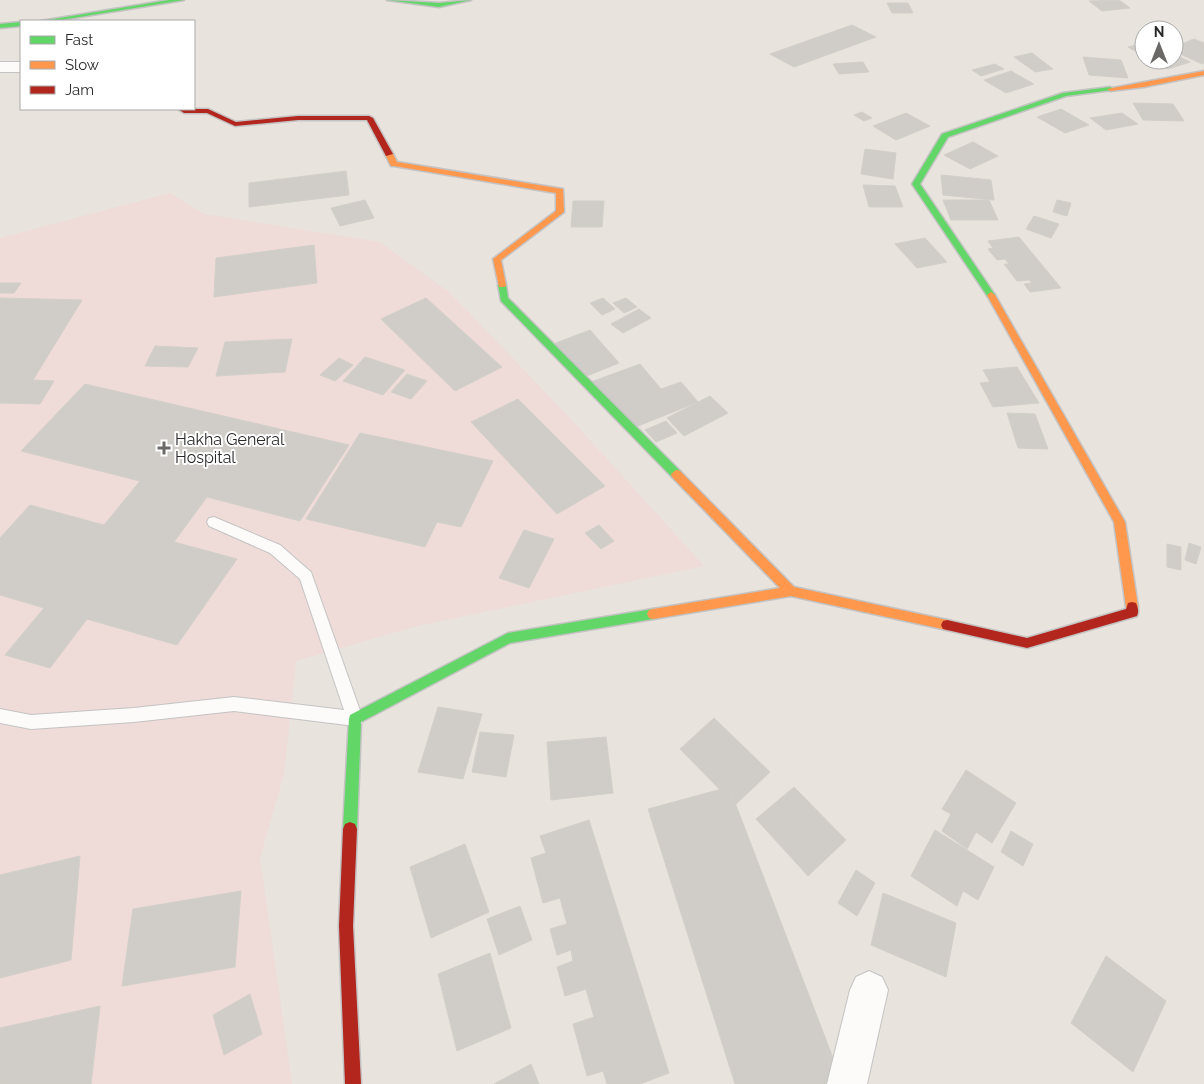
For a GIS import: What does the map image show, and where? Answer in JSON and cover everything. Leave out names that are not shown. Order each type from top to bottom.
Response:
[{"type":"street","points":[[51,20],[181,0]]},
{"type":"street","points":[[390,0],[427,4],[464,1]]},
{"type":"street","points":[[0,26],[20,24]]},
{"type":"street","points":[[0,67],[20,67]]},
{"type":"street","points":[[353,1084],[346,926],[355,719],[508,638],[791,591],[1028,643],[1133,612],[1119,522],[986,285],[916,184],[945,136],[1065,94],[1144,86],[1204,72]]},
{"type":"street","points":[[182,110],[208,111],[235,124],[298,118],[369,118],[394,164],[560,191],[560,212],[497,259],[504,299],[791,591]]},
{"type":"street","points":[[847,1084],[869,990]]},
{"type":"lane","points":[[0,716],[31,722],[134,715],[234,704],[355,719],[306,576],[275,549],[214,522]]},
{"type":"shaded area","points":[[170,193],[204,214],[380,242],[450,293],[568,416],[704,566],[417,626],[296,661],[284,774],[260,858],[292,1084],[0,1084],[0,238]]},
{"type":"building","points":[[1119,0],[1130,8],[1102,11],[1089,1]]},
{"type":"building","points":[[887,3],[908,3],[913,13],[892,13]]},
{"type":"building","points":[[852,25],[876,37],[794,67],[770,54]]},
{"type":"building","points":[[1194,39],[1204,43],[1204,63],[1202,64],[1184,56],[1184,43]]},
{"type":"building","points":[[1032,53],[1053,69],[1035,72],[1014,57]]},
{"type":"building","points":[[1083,57],[1121,60],[1128,78],[1089,75]]},
{"type":"building","points":[[863,62],[869,72],[839,74],[833,64]]},
{"type":"building","points":[[995,64],[1004,69],[981,76],[972,70]]},
{"type":"building","points":[[1011,71],[1034,84],[1006,93],[984,80]]},
{"type":"building","points":[[1133,103],[1173,104],[1184,121],[1143,120]]},
{"type":"building","points":[[1061,109],[1089,125],[1065,133],[1037,117]]},
{"type":"building","points":[[862,112],[872,118],[864,121],[854,115]]},
{"type":"building","points":[[906,113],[930,126],[896,140],[873,126]]},
{"type":"building","points":[[1122,113],[1138,124],[1106,130],[1090,118]]},
{"type":"building","points":[[973,142],[998,156],[970,169],[944,155]]},
{"type":"building","points":[[865,149],[896,153],[893,179],[861,174]]},
{"type":"building","points":[[346,171],[349,195],[249,207],[249,183]]},
{"type":"building","points":[[941,175],[991,180],[994,200],[943,195]]},
{"type":"building","points":[[863,185],[895,186],[903,207],[869,207]]},
{"type":"building","points":[[365,200],[374,218],[340,226],[331,208]]},
{"type":"building","points":[[943,200],[989,200],[998,220],[951,220]]},
{"type":"building","points":[[1057,200],[1071,203],[1067,216],[1053,212]]},
{"type":"building","points":[[573,201],[604,201],[602,227],[571,227]]},
{"type":"building","points":[[1034,216],[1059,224],[1051,238],[1026,229]]},
{"type":"building","points":[[1019,237],[1061,288],[1030,292],[1024,284],[1032,283],[1029,280],[1017,281],[1004,264],[1009,264],[1005,259],[997,260],[988,249],[993,248],[988,241]]},
{"type":"building","points":[[925,238],[947,262],[917,268],[895,244]]},
{"type":"building","points":[[314,245],[317,283],[214,297],[216,258]]},
{"type":"building","points":[[0,283],[21,283],[14,293],[0,293]]},
{"type":"building","points":[[0,298],[82,300],[33,380],[54,381],[40,404],[0,403]]},
{"type":"building","points":[[426,298],[502,367],[455,391],[381,319]]},
{"type":"building","points":[[603,298],[615,309],[602,315],[590,303]]},
{"type":"building","points":[[626,298],[637,307],[624,313],[613,303]]},
{"type":"building","points":[[639,309],[651,318],[623,333],[611,324]]},
{"type":"building","points":[[590,330],[619,363],[577,380],[548,346]]},
{"type":"building","points":[[292,339],[285,372],[216,376],[225,342]]},
{"type":"building","points":[[155,346],[198,348],[188,367],[145,366]]},
{"type":"building","points":[[365,357],[405,370],[383,395],[343,381]]},
{"type":"building","points":[[339,358],[353,365],[335,381],[320,375]]},
{"type":"building","points":[[640,364],[661,389],[681,382],[698,402],[628,430],[591,382]]},
{"type":"building","points":[[1017,367],[1039,403],[993,407],[980,383],[990,382],[983,370]]},
{"type":"building","points":[[407,374],[427,381],[411,399],[391,392]]},
{"type":"building","points":[[85,384],[349,445],[300,521],[207,497],[174,542],[237,559],[177,645],[87,619],[50,668],[5,655],[44,608],[0,595],[0,538],[30,505],[104,525],[140,481],[21,451]]},
{"type":"building","points":[[710,396],[728,413],[684,436],[667,418]]},
{"type":"building","points":[[518,399],[605,486],[557,514],[471,422]]},
{"type":"building","points":[[1007,413],[1035,414],[1048,449],[1018,448]]},
{"type":"building","points":[[666,421],[677,433],[656,442],[645,430]]},
{"type":"building","points":[[360,433],[493,461],[461,527],[437,522],[425,547],[306,519]]},
{"type":"building","points":[[599,525],[614,541],[601,549],[585,533]]},
{"type":"building","points":[[524,530],[554,539],[529,588],[499,578]]},
{"type":"building","points":[[1189,543],[1201,547],[1196,564],[1185,560]]},
{"type":"building","points":[[1167,544],[1181,547],[1181,570],[1167,567]]},
{"type":"building","points":[[438,707],[482,714],[463,779],[418,772]]},
{"type":"building","points":[[714,718],[770,772],[735,805],[680,749]]},
{"type":"building","points":[[480,732],[514,735],[506,777],[472,772]]},
{"type":"building","points":[[606,737],[613,793],[551,800],[547,742]]},
{"type":"building","points":[[966,770],[1016,803],[992,843],[976,832],[967,849],[942,831],[951,814],[942,809]]},
{"type":"building","points":[[729,787],[843,1084],[735,1084],[648,809]]},
{"type":"building","points":[[794,787],[846,840],[808,876],[756,819]]},
{"type":"building","points":[[589,820],[669,1073],[640,1084],[607,1084],[603,1071],[587,1076],[573,1024],[594,1017],[586,989],[565,996],[557,967],[573,961],[571,950],[557,955],[550,929],[567,924],[560,898],[543,903],[531,858],[546,853],[540,836]]},
{"type":"building","points":[[935,830],[994,867],[978,900],[963,891],[957,906],[911,876]]},
{"type":"building","points":[[1011,831],[1033,844],[1023,866],[1001,852]]},
{"type":"building","points":[[465,844],[489,912],[431,938],[410,867]]},
{"type":"building","points":[[80,856],[71,960],[0,978],[0,875]]},
{"type":"building","points":[[856,870],[875,883],[857,916],[838,903]]},
{"type":"building","points":[[241,891],[235,967],[122,986],[133,909]]},
{"type":"building","points":[[883,893],[956,923],[946,977],[871,945]]},
{"type":"building","points":[[520,906],[532,940],[499,955],[487,919]]},
{"type":"building","points":[[490,953],[511,1028],[457,1051],[438,974]]},
{"type":"building","points":[[1106,956],[1166,1001],[1133,1072],[1071,1023]]},
{"type":"building","points":[[250,994],[262,1034],[224,1055],[213,1015]]},
{"type":"building","points":[[100,1006],[91,1084],[0,1084],[0,1028]]},
{"type":"building","points":[[531,1064],[539,1084],[494,1084]]},
{"type":"traffic: fast","points":[[51,20],[181,0]]},
{"type":"traffic: fast","points":[[390,0],[439,5],[468,0]]},
{"type":"traffic: fast","points":[[0,26],[20,24]]},
{"type":"traffic: fast","points":[[991,295],[916,184],[945,136],[1065,94],[1110,89]]},
{"type":"traffic: fast","points":[[502,285],[504,299],[676,474]]},
{"type":"traffic: fast","points":[[350,829],[355,719],[508,638],[653,614]]},
{"type":"traffic: slow","points":[[1110,89],[1144,85],[1204,73]]},
{"type":"traffic: slow","points":[[389,154],[394,164],[560,191],[560,212],[497,259],[502,285]]},
{"type":"traffic: slow","points":[[991,295],[1119,522],[1132,607]]},
{"type":"traffic: slow","points":[[676,474],[791,591]]},
{"type":"traffic: slow","points":[[653,614],[791,591],[947,625]]},
{"type":"traffic: jam","points":[[182,110],[208,111],[235,124],[298,118],[369,118],[389,154]]},
{"type":"traffic: jam","points":[[947,625],[1027,643],[1133,612],[1132,607]]},
{"type":"traffic: jam","points":[[350,829],[346,926],[353,1084]]},
{"type":"place","name":"Hakha General Hospital","points":[[164,448]]}]
